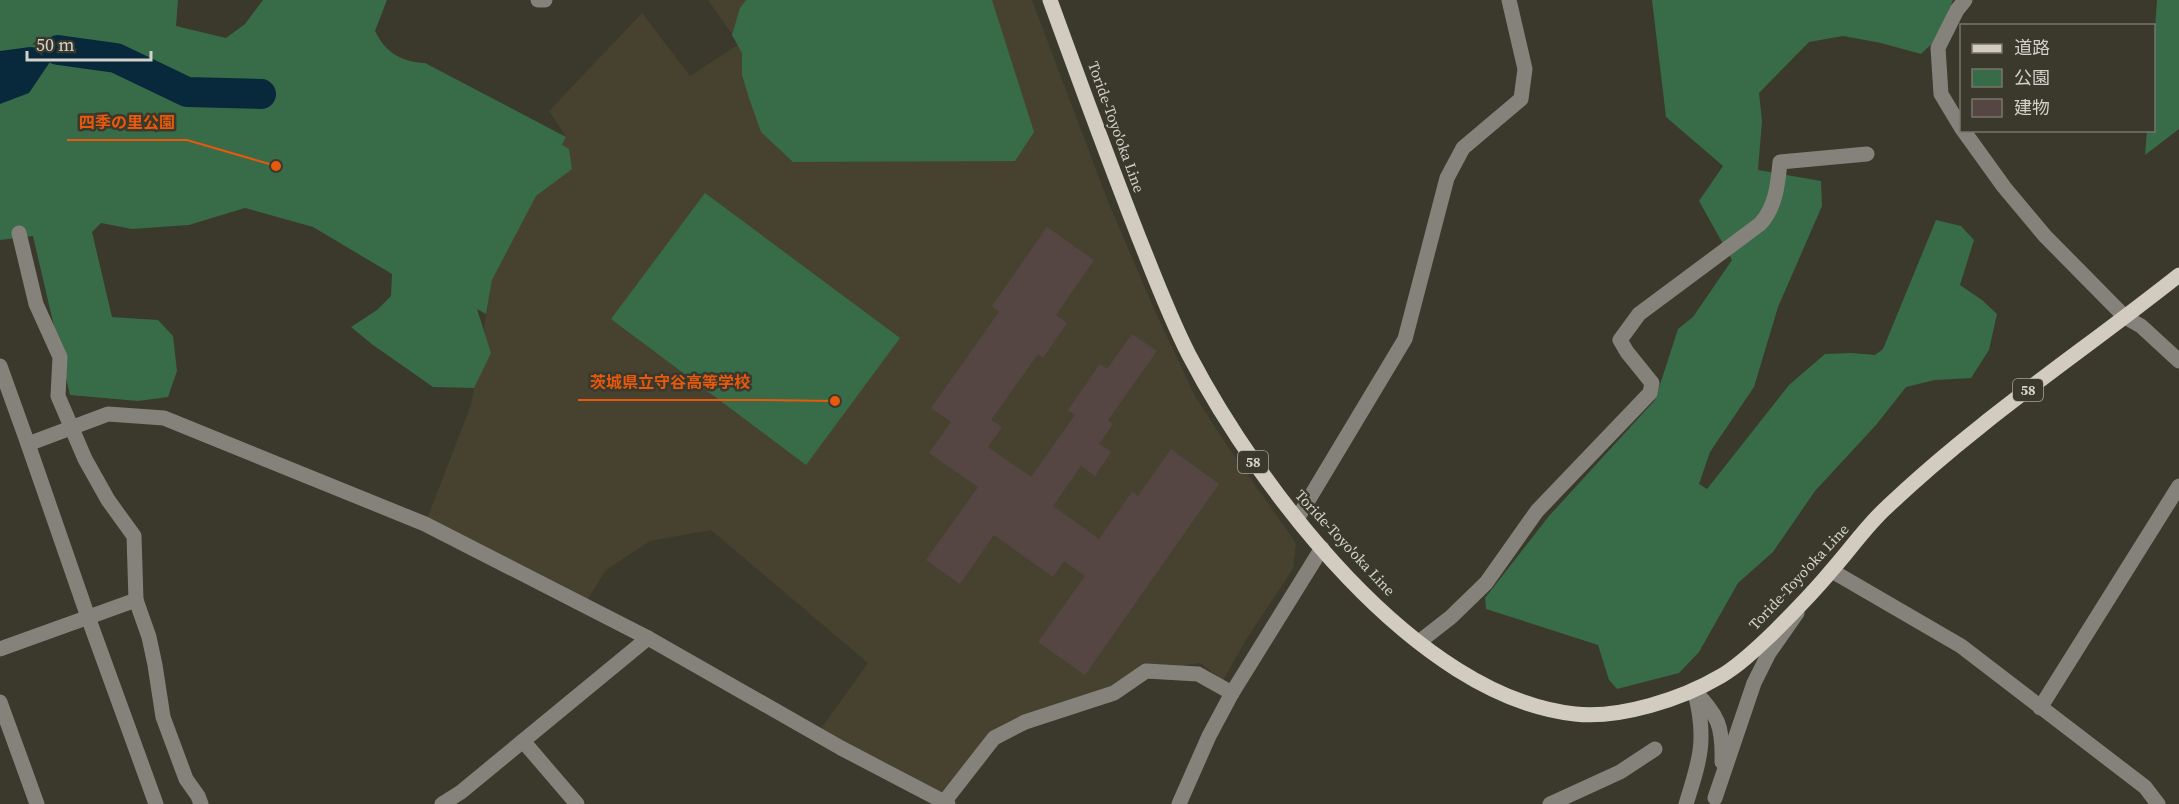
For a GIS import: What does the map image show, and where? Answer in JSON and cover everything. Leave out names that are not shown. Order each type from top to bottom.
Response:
[{"type":"main road","name":"Toride-Toyo'oka Line","points":[[1050,0],[1168,310],[1188,353],[1236,438],[1275,493],[1367,596],[1419,642],[1478,681],[1506,696],[1540,707],[1576,714],[1625,710],[1660,702],[1694,690],[1736,666],[1805,600],[1882,512],[1913,482],[1996,414],[2179,275]]},
{"type":"street","points":[[538,0],[545,0]]},
{"type":"street","points":[[1297,519],[1405,339],[1447,178],[1463,148],[1521,99],[1525,69],[1509,0]]},
{"type":"street","points":[[1960,127],[1941,94],[1938,48],[1957,10],[1965,0]]},
{"type":"street","points":[[1963,132],[2004,187],[2045,236],[2125,317],[2141,326],[2179,362]]},
{"type":"street","points":[[1419,642],[1451,617],[1486,583],[1537,511],[1650,393],[1652,383],[1620,340],[1639,314],[1768,216],[1778,185],[1780,162],[1867,154]]},
{"type":"street","points":[[19,233],[36,304],[60,357],[58,396],[85,459],[108,500],[134,536],[136,600],[149,637],[163,717],[186,779],[201,804]]},
{"type":"street","points":[[0,366],[156,804]]},
{"type":"street","points":[[28,444],[108,414],[164,418],[425,524],[648,638],[841,748],[946,803],[994,738],[1025,722],[1114,693],[1146,671],[1198,674],[1232,693]]},
{"type":"street","points":[[2040,708],[2179,486]]},
{"type":"street","points":[[1179,804],[1209,736],[1232,693],[1322,548]]},
{"type":"street","points":[[1832,571],[1961,646],[2145,787],[2158,804]]},
{"type":"street","points":[[0,650],[136,600]]},
{"type":"street","points":[[1714,801],[1754,683],[1769,653],[1783,636],[1805,600]]},
{"type":"street","points":[[442,804],[461,792],[648,638]]},
{"type":"street","points":[[1694,690],[1714,712],[1723,734],[1722,761],[1714,801]]},
{"type":"street","points":[[1686,804],[1699,763],[1702,738],[1701,719],[1694,690]]},
{"type":"street","points":[[0,702],[37,804]]},
{"type":"street","points":[[523,741],[577,804]]},
{"type":"street","points":[[1550,804],[1620,772],[1655,749]]},
{"type":"shaded area","points":[[708,0],[1032,0],[1107,199],[1155,311],[1195,396],[1296,543],[1293,569],[1247,638],[1223,680],[1200,663],[1146,671],[994,738],[944,802],[817,734],[868,663],[711,530],[650,541],[606,570],[584,605],[425,524],[471,405],[492,280],[566,137],[549,111],[642,13],[690,76],[739,44]]},
{"type":"green space","points":[[0,0],[178,0],[176,26],[226,38],[245,24],[263,0],[387,0],[375,31],[389,50],[408,61],[425,63],[566,137],[562,145],[569,149],[572,169],[536,196],[492,280],[486,314],[477,309],[491,353],[474,388],[433,387],[351,327],[377,310],[391,296],[392,274],[313,227],[245,208],[189,225],[132,229],[101,223],[92,232],[112,317],[158,320],[173,336],[177,371],[168,397],[138,401],[70,395],[33,236],[0,240]]},
{"type":"green space","points":[[746,0],[992,0],[1034,132],[1015,161],[793,162],[761,132],[742,75],[742,53],[732,35],[740,8]]},
{"type":"green space","points":[[1652,0],[1953,0],[1937,39],[1921,54],[1843,36],[1809,42],[1759,93],[1762,121],[1758,170],[1821,181],[1822,206],[1778,307],[1754,387],[1710,452],[1699,484],[1707,489],[1789,385],[1825,354],[1875,355],[1883,349],[1936,220],[1961,226],[1974,240],[1960,285],[1997,314],[1989,350],[1971,378],[1935,380],[1906,387],[1876,425],[1815,491],[1773,552],[1738,583],[1699,652],[1679,673],[1617,689],[1609,680],[1598,645],[1486,609],[1485,598],[1549,516],[1655,400],[1678,329],[1693,317],[1732,260],[1699,201],[1723,166],[1666,117]]},
{"type":"green space","points":[[2157,0],[2179,0],[2179,129],[2145,155],[2147,132],[2155,132]]},
{"type":"green space","points":[[705,193],[900,338],[806,465],[611,319]]},
{"type":"water","points":[[30,47],[58,50],[29,93],[0,104],[0,51]]},
{"type":"building","points":[[1047,227],[1094,260],[1056,315],[1067,323],[1043,358],[1038,354],[991,420],[1002,427],[988,447],[1031,477],[1075,415],[1068,410],[1100,364],[1107,369],[1132,334],[1157,351],[1108,420],[1113,424],[1099,444],[1111,452],[1095,476],[1081,466],[1053,506],[1099,539],[1132,492],[1138,496],[1171,449],[1219,484],[1085,675],[1038,642],[1085,576],[1064,561],[1053,577],[994,535],[960,584],[926,560],[978,487],[929,453],[951,422],[931,408],[999,312],[992,306]]},
{"type":"waterway","points":[[58,50],[116,58],[187,92],[261,94]]},
{"type":"place","name":"四季の里公園","points":[[276,166]]},
{"type":"place","name":"茨城県立守谷高等学校","points":[[835,401]]}]
